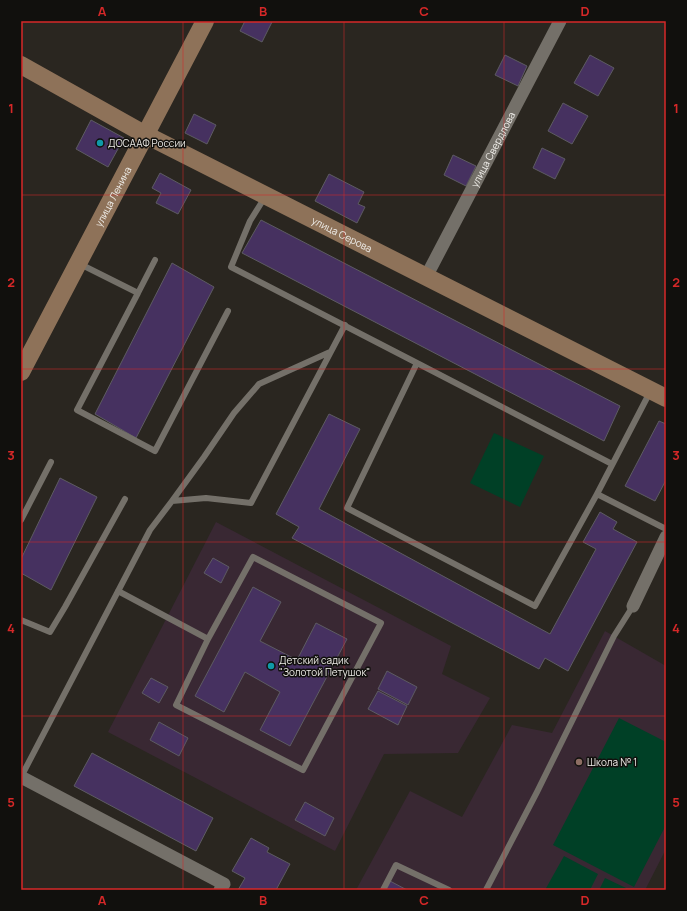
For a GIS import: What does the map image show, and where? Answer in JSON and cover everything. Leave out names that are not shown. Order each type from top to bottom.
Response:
[{"type":"street","name":"улица Ленина","points":[[21,372],[205,21]]},
{"type":"street","name":"улица Свердлова","points":[[426,277],[560,21]]},
{"type":"street","name":"улица Серова","points":[[21,65],[146,135],[658,394]]},
{"type":"street","points":[[633,606],[666,537]]},
{"type":"street","points":[[21,777],[224,884],[220,890]]},
{"type":"lane","points":[[266,196],[250,221],[231,267],[612,464]]},
{"type":"lane","points":[[155,260],[77,410],[155,451],[228,311]]},
{"type":"lane","points":[[78,263],[138,293]]},
{"type":"lane","points":[[172,501],[206,498],[251,503],[345,325]]},
{"type":"lane","points":[[21,777],[150,530],[204,457],[234,413],[259,384],[330,352]]},
{"type":"lane","points":[[417,363],[347,508],[535,606],[612,464],[658,394]]},
{"type":"lane","points":[[21,520],[51,462]]},
{"type":"lane","points":[[597,494],[666,529]]},
{"type":"lane","points":[[21,620],[50,632],[125,499]]},
{"type":"lane","points":[[253,556],[381,623],[303,770],[176,706],[208,638],[253,556]]},
{"type":"lane","points":[[118,591],[208,638]]},
{"type":"lane","points":[[486,890],[537,792],[614,636],[633,606]]},
{"type":"lane","points":[[382,890],[396,865],[449,890]]},
{"type":"shaded area","points":[[216,522],[451,646],[442,674],[490,698],[458,753],[384,754],[335,851],[108,732]]},
{"type":"shaded area","name":"Школа № 1","points":[[605,631],[666,666],[666,849],[645,890],[356,890],[410,791],[462,817],[512,725],[552,733]]},
{"type":"green space","points":[[494,433],[544,456],[520,507],[470,483]]},
{"type":"green space","points":[[619,718],[666,742],[666,825],[634,887],[553,845]]},
{"type":"green space","points":[[564,856],[598,874],[590,890],[545,890]]},
{"type":"green space","points":[[605,878],[626,888],[625,890],[599,890]]},
{"type":"building","points":[[245,21],[272,22],[262,42],[240,31]]},
{"type":"building","points":[[505,55],[527,66],[518,86],[495,75]]},
{"type":"building","points":[[590,55],[614,68],[598,96],[574,83]]},
{"type":"building","points":[[563,103],[588,116],[572,144],[548,131]]},
{"type":"building","points":[[194,114],[216,125],[207,144],[185,133]]},
{"type":"building","name":"ДОСААФ России","points":[[91,120],[124,138],[108,167],[76,149]]},
{"type":"building","points":[[542,148],[565,159],[555,179],[533,168]]},
{"type":"building","points":[[453,155],[476,166],[466,186],[444,175]]},
{"type":"building","points":[[160,173],[191,190],[178,214],[156,203],[161,193],[152,188]]},
{"type":"building","points":[[329,174],[364,192],[358,204],[365,207],[357,223],[315,201]]},
{"type":"building","points":[[261,220],[620,406],[604,441],[242,253]]},
{"type":"building","points":[[172,263],[214,287],[136,438],[95,414]]},
{"type":"building","points":[[329,414],[360,429],[319,509],[550,634],[596,549],[583,542],[600,512],[617,522],[613,529],[637,542],[568,671],[545,658],[539,669],[292,538],[299,527],[276,514]]},
{"type":"building","points":[[659,421],[666,424],[666,480],[655,501],[625,486]]},
{"type":"building","points":[[60,478],[97,497],[51,590],[21,573],[21,559]]},
{"type":"building","points":[[213,558],[229,567],[221,583],[204,573]]},
{"type":"building","name":"Детский садик \"Золотой Петушок\"","points":[[253,587],[281,602],[260,641],[297,660],[316,623],[347,639],[290,746],[260,730],[280,692],[245,672],[224,712],[195,696]]},
{"type":"building","points":[[387,671],[417,687],[408,705],[378,689]]},
{"type":"building","points":[[151,678],[168,687],[159,703],[142,693]]},
{"type":"building","points":[[378,691],[407,706],[398,725],[368,709]]},
{"type":"building","points":[[159,722],[188,738],[179,756],[150,740]]},
{"type":"building","points":[[92,753],[213,818],[196,851],[74,786]]},
{"type":"building","points":[[305,802],[334,818],[325,836],[295,820]]},
{"type":"building","points":[[251,838],[269,848],[267,852],[290,864],[276,890],[238,890],[245,878],[232,871]]},
{"type":"building","points":[[390,881],[407,890],[385,890]]},
{"type":"place","name":"ДОСААФ России","points":[[100,143]]},
{"type":"place","name":"Детский садик \"Золотой Петушок\"","points":[[271,666]]},
{"type":"place","name":"Школа № 1","points":[[579,762]]}]
